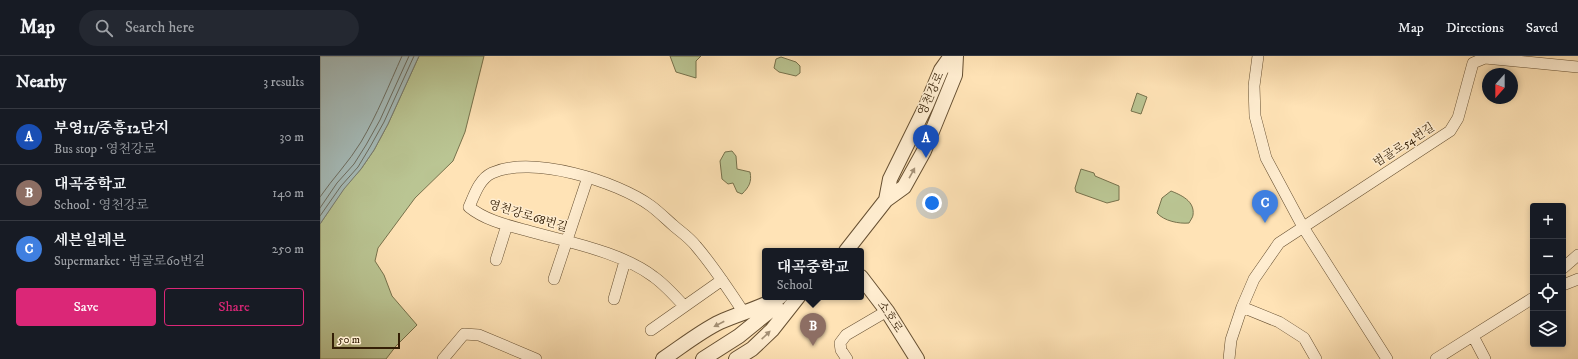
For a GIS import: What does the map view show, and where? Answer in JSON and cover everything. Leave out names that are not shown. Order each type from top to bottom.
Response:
[{"type":"street","name":"영천강로","points":[[886,200],[890,179],[926,106],[941,70],[951,56]]},
{"type":"street","name":"영천강로","points":[[848,248],[886,200],[904,187],[924,151],[955,75],[956,56]]},
{"type":"street","points":[[1258,56],[1254,86],[1255,116],[1266,158],[1303,227],[1387,359]]},
{"type":"street","name":"범골로54번길","points":[[1303,227],[1450,131],[1458,118],[1473,63],[1477,60],[1486,58],[1578,67]]},
{"type":"street","name":"영천강로68번길","points":[[684,306],[672,292],[653,276],[625,261],[603,252],[507,225],[479,215],[469,208],[478,187],[491,173],[512,168],[552,169],[588,177],[609,184],[651,206],[696,245],[744,313]]},
{"type":"street","points":[[554,279],[588,177]]},
{"type":"street","points":[[496,260],[507,225]]},
{"type":"street","points":[[1229,359],[1231,340],[1242,307],[1254,279],[1279,243],[1303,227]]},
{"type":"street","points":[[1566,265],[1578,255]]},
{"type":"street","points":[[614,299],[625,261]]},
{"type":"street","points":[[1566,284],[1578,279]]},
{"type":"street","points":[[651,330],[722,280]]},
{"type":"street","name":"소호로","points":[[864,281],[887,311],[918,359]]},
{"type":"street","points":[[663,359],[719,323],[760,308],[775,300]]},
{"type":"street","points":[[703,359],[739,336],[783,300]]},
{"type":"street","points":[[736,359],[752,349],[772,330],[796,300]]},
{"type":"street","points":[[1436,359],[1530,300]]},
{"type":"street","points":[[1242,307],[1279,322],[1304,338],[1316,359]]},
{"type":"street","points":[[847,359],[841,350],[840,343],[846,335],[887,311]]},
{"type":"street","points":[[443,359],[464,334],[479,335],[536,359]]},
{"type":"street","points":[[1473,336],[1485,359]]},
{"type":"green space","points":[[419,56],[484,56],[465,132],[453,161],[415,198],[378,248],[375,261],[384,275],[392,296],[417,325],[396,346],[386,359],[320,359],[320,224],[344,188],[361,169],[374,150],[388,124]]},
{"type":"green space","points":[[670,56],[701,56],[696,61],[696,78],[676,72]]},
{"type":"green space","points":[[781,57],[796,62],[800,66],[800,73],[796,76],[779,72],[774,68],[776,59]]},
{"type":"green space","points":[[1137,93],[1147,97],[1141,114],[1131,111]]},
{"type":"green space","points":[[732,151],[736,156],[737,169],[750,172],[751,179],[742,194],[737,192],[733,183],[728,184],[722,179],[720,161],[725,152]]},
{"type":"green space","points":[[1081,169],[1094,173],[1095,176],[1119,186],[1119,200],[1107,203],[1076,192],[1075,188]]},
{"type":"green space","points":[[1171,191],[1179,194],[1190,202],[1193,210],[1193,216],[1189,223],[1172,221],[1160,216],[1157,213],[1162,198]]},
{"type":"water","points":[[320,56],[419,56],[388,124],[374,150],[361,169],[344,189],[320,224]]},
{"type":"place","name":"부영11/중흥12단지","points":[[926,158]]},
{"type":"place","name":"세븐일레븐","points":[[1265,223]]},
{"type":"place","name":"대곡중학교","points":[[813,346]]}]
